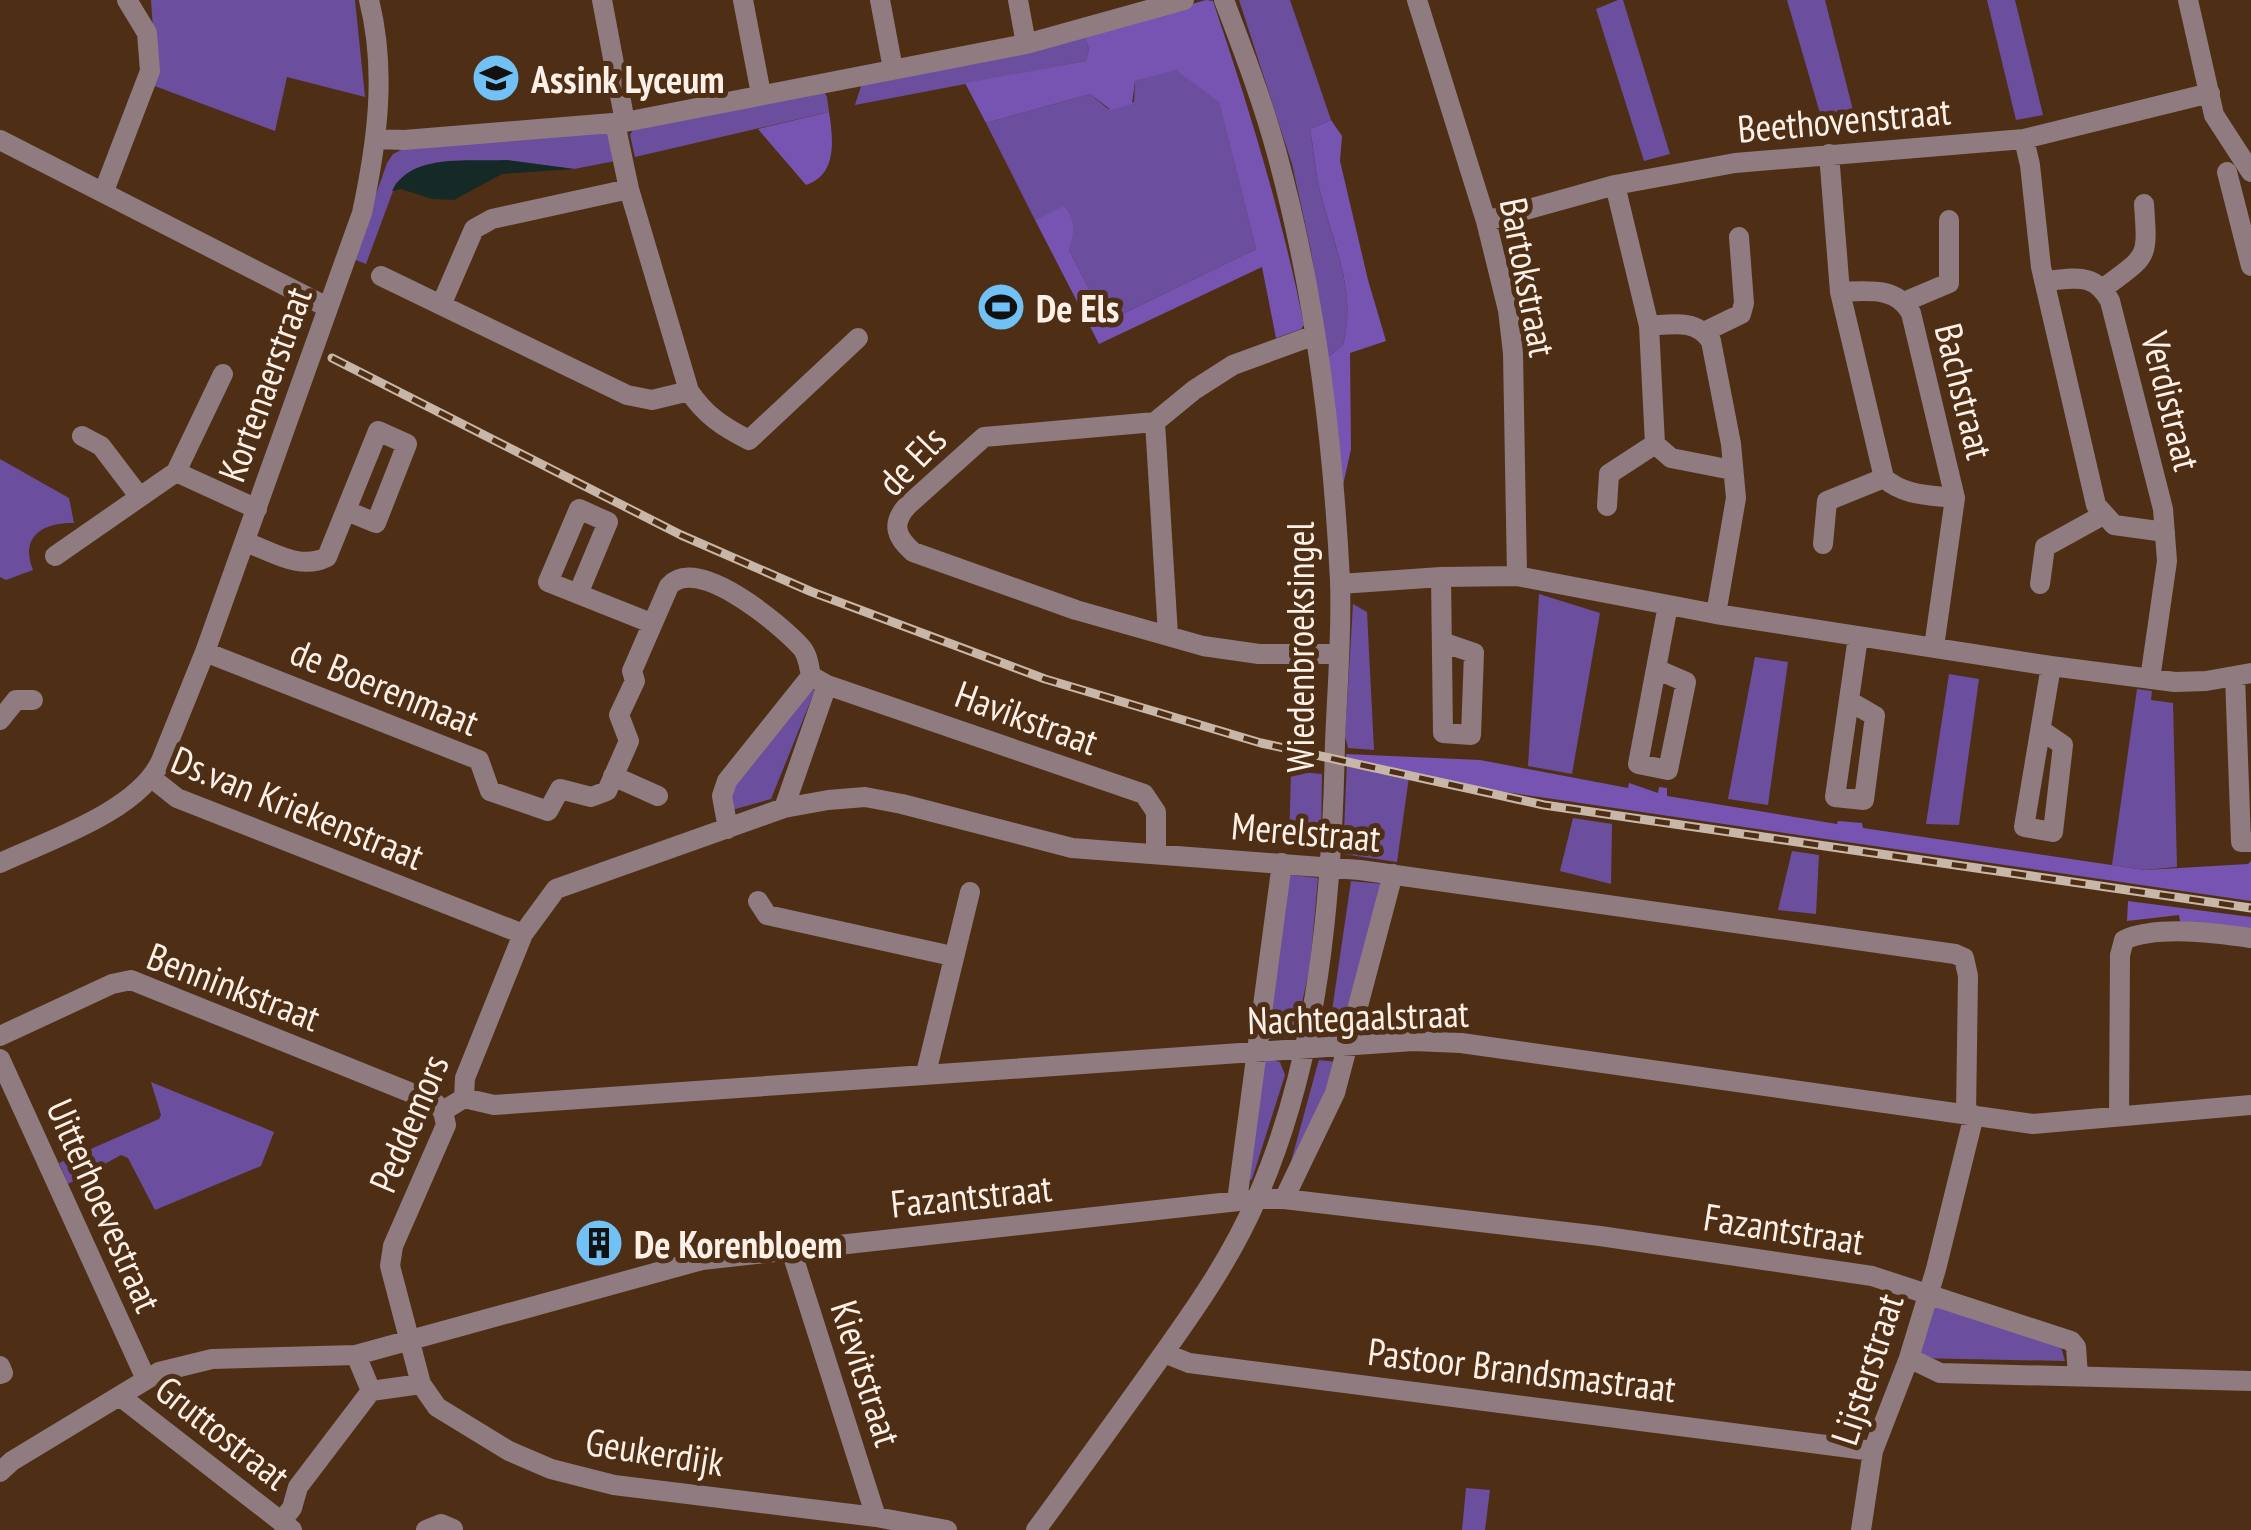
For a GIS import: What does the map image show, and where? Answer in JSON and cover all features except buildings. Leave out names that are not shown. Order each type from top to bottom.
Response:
[{"type":"street","points":[[104,191],[150,71],[148,33],[127,0]]},
{"type":"street","name":"Kortenaerstraat","points":[[153,779],[205,652],[362,213],[377,139],[377,64],[369,0]]},
{"type":"street","points":[[602,0],[630,189],[688,391],[716,422],[749,440],[858,338]]},
{"type":"street","points":[[742,0],[761,94]]},
{"type":"street","points":[[880,0],[894,70]]},
{"type":"street","points":[[1018,0],[1026,44]]},
{"type":"street","points":[[377,139],[620,122],[1026,44],[1184,0]]},
{"type":"street","name":"Wiedenbroeksingel","points":[[1036,1530],[1223,1267],[1247,1200],[1275,1154],[1315,998],[1331,867],[1340,584],[1326,408],[1277,153],[1224,0]]},
{"type":"street","name":"Bartokstraat","points":[[1417,0],[1486,221],[1508,310],[1513,353],[1517,576]]},
{"type":"street","points":[[2188,0],[2214,115],[2251,172]]},
{"type":"street","name":"Beethovenstraat","points":[[1486,221],[1616,185],[1735,163],[2024,139],[2210,93]]},
{"type":"street","points":[[2024,139],[2044,281],[2096,505],[2114,525],[2166,532]]},
{"type":"street","points":[[0,140],[327,307]]},
{"type":"street","points":[[1823,544],[1827,501],[1884,478],[1840,292],[1830,154]]},
{"type":"street","points":[[2226,172],[2251,266]]},
{"type":"street","points":[[1616,185],[1649,326],[1655,444],[1671,458],[1732,470]]},
{"type":"street","points":[[442,303],[474,229],[492,219],[630,189]]},
{"type":"street","points":[[2044,281],[2082,278],[2104,288],[2140,260],[2147,246],[2144,204]]},
{"type":"street","name":"Bachstraat","points":[[1904,302],[1950,283],[1949,220]]},
{"type":"street","points":[[1704,332],[1741,314],[1744,302],[1739,236]]},
{"type":"street","points":[[382,276],[627,395],[652,400],[688,391]]},
{"type":"street","name":"Verdistraat","points":[[2104,288],[2166,532],[2167,561],[2150,679]]},
{"type":"street","name":"Bachstraat","points":[[1840,292],[1892,293],[1904,302],[1914,329],[1955,498],[1934,646]]},
{"type":"street","points":[[1649,326],[1690,325],[1704,332],[1714,358],[1731,444],[1736,498],[1716,614]]},
{"type":"street","points":[[1168,634],[1155,422],[1233,365],[1315,335]]},
{"type":"street","points":[[55,556],[176,472],[223,374]]},
{"type":"street","name":"de Els","points":[[1155,422],[984,437],[898,517],[896,529],[900,540],[913,552],[1076,610],[1203,646],[1259,654],[1338,654]]},
{"type":"street","points":[[82,436],[102,446],[139,496]]},
{"type":"street","points":[[1607,506],[1609,474],[1655,444]]},
{"type":"street","points":[[176,472],[256,509]]},
{"type":"street","name":"Bachstraat","points":[[1884,478],[1894,487],[1912,493],[1955,498]]},
{"type":"street","points":[[244,542],[302,564],[316,563],[327,557],[347,511]]},
{"type":"street","points":[[2040,584],[2046,547],[2102,515]]},
{"type":"street","points":[[658,796],[613,776],[628,742],[619,715],[635,680],[632,671],[651,624],[674,580],[693,576],[743,598],[764,615],[804,650],[819,681],[784,808]]},
{"type":"street","points":[[1340,584],[1517,576],[1668,606],[2051,666],[2150,679],[2206,681],[2243,675],[2241,842],[2251,842]]},
{"type":"street","points":[[1441,577],[1442,642]]},
{"type":"street","points":[[578,594],[651,624]]},
{"type":"street","points":[[1656,669],[1668,606]]},
{"type":"street","points":[[1849,701],[1858,636]]},
{"type":"street","name":"de Boerenmaat","points":[[205,652],[480,760],[490,790],[548,811],[560,789],[591,797],[607,791],[613,776]]},
{"type":"street","points":[[2040,730],[2051,666]]},
{"type":"street","points":[[728,829],[722,796],[726,781],[819,681]]},
{"type":"street","name":"Havikstraat","points":[[819,681],[1144,794],[1156,812],[1156,853]]},
{"type":"street","points":[[0,720],[16,700],[33,700]]},
{"type":"street","name":"Ds.van Kriekenstraat","points":[[0,863],[116,807],[153,779],[177,798],[523,934]]},
{"type":"street","name":"Merelstraat","points":[[523,934],[556,889],[784,808],[865,797],[1072,848],[1393,874],[1956,954],[1964,958],[1968,976],[1970,1115]]},
{"type":"street","name":"Wiedenbroeksingel","points":[[1247,1200],[1282,863]]},
{"type":"street","points":[[1284,1199],[1335,1093],[1393,874]]},
{"type":"street","points":[[926,1072],[970,892]]},
{"type":"street","points":[[758,901],[767,915],[798,924],[952,956]]},
{"type":"street","points":[[2119,1117],[2120,956],[2124,940],[2196,932],[2251,938]]},
{"type":"street","name":"Peddemors","points":[[409,1343],[390,1266],[393,1246],[446,1125],[444,1111],[464,1098],[466,1078],[523,934]]},
{"type":"street","name":"Benninkstraat","points":[[0,1036],[112,984],[132,980],[415,1094],[444,1111]]},
{"type":"street","name":"Nachtegaalstraat","points":[[464,1098],[494,1105],[926,1072],[1413,1042],[1461,1044],[2033,1124],[2251,1105]]},
{"type":"street","name":"Uitterhoevestraat","points":[[0,1059],[146,1380]]},
{"type":"street","name":"Lijsterstraat","points":[[1861,1530],[1873,1451],[1909,1358],[1936,1269],[1970,1115]]},
{"type":"street","name":"Fazantstraat","points":[[0,1472],[158,1372],[212,1359],[356,1355],[702,1260],[1247,1200],[1284,1199],[1619,1238],[1872,1276],[2071,1340],[2076,1348],[2078,1376]]},
{"type":"street","name":"Kievitstraat","points":[[790,1250],[876,1516]]},
{"type":"street","name":"Geukerdijk","points":[[409,1343],[421,1384],[438,1407],[510,1451],[551,1469],[614,1485],[876,1516],[947,1530]]},
{"type":"street","name":"Pastoor Brandsmastraat","points":[[1164,1353],[1189,1362],[1873,1451]]},
{"type":"street","points":[[356,1355],[371,1391],[421,1384]]},
{"type":"street","points":[[1909,1358],[1940,1373],[2251,1381]]},
{"type":"street","name":"Gruttostraat","points":[[121,1397],[287,1526],[298,1487],[371,1391]]},
{"type":"street","points":[[426,1530],[441,1524],[453,1529]]},
{"type":"shaded area","points":[[151,0],[355,0],[365,97],[287,77],[275,131],[152,85],[155,57]]},
{"type":"shaded area","points":[[1239,0],[1290,0],[1331,120],[1310,129],[1347,302],[1343,345],[1327,358],[1311,251],[1292,164]]},
{"type":"shaded area","points":[[1623,0],[1670,154],[1644,161],[1596,9]]},
{"type":"shaded area","points":[[1787,0],[1825,0],[1858,130],[1826,134]]},
{"type":"shaded area","points":[[1987,0],[2015,0],[2043,115],[2016,120]]},
{"type":"shaded area","points":[[1213,1],[1252,122],[1304,325],[1276,338],[1262,267],[1099,344],[1035,220],[1064,206],[1073,227],[1069,250],[1106,322],[1256,249],[1219,102],[1176,70],[1135,81],[1132,104],[1111,110],[1090,94],[986,123],[965,83],[1086,61],[1089,49],[1084,35]]},
{"type":"shaded area","points":[[1084,35],[1089,49],[1086,61],[855,105],[863,80]]},
{"type":"shaded area","points":[[1176,69],[1219,101],[1256,249],[1106,322],[1069,250],[1064,207],[1035,220],[986,123],[1090,94],[1108,109],[1134,102],[1135,81]]},
{"type":"shaded area","points":[[822,88],[829,112],[635,157],[630,135],[634,128]]},
{"type":"shaded area","points":[[829,112],[832,144],[828,164],[824,173],[806,185],[758,129]]},
{"type":"shaded area","points":[[1331,120],[1342,136],[1340,161],[1386,341],[1350,353],[1351,449],[1342,490],[1327,358],[1343,345],[1347,302],[1310,129]]},
{"type":"shaded area","points":[[607,131],[620,160],[574,169],[506,160],[396,183],[366,264],[353,259],[393,154],[403,149]]},
{"type":"shaded area","points":[[0,459],[69,498],[74,523],[53,525],[37,533],[29,548],[33,570],[6,580],[0,577]]},
{"type":"shaded area","points":[[1539,594],[1600,613],[1572,774],[1528,766]]},
{"type":"shaded area","points":[[1353,604],[1367,612],[1374,750],[1348,748],[1345,736]]},
{"type":"shaded area","points":[[1755,657],[1788,662],[1768,805],[1728,799]]},
{"type":"shaded area","points":[[1949,674],[1979,679],[1959,825],[1926,824]]},
{"type":"shaded area","points":[[810,688],[815,690],[771,799],[732,810],[729,786]]},
{"type":"shaded area","points":[[2137,689],[2152,691],[2151,700],[2173,703],[2177,867],[2145,870],[2112,865]]},
{"type":"shaded area","points":[[1346,754],[1480,760],[1628,788],[1629,783],[1658,793],[1659,787],[1667,788],[1667,796],[1837,824],[1862,823],[1863,828],[2145,870],[2251,861],[2251,901],[1423,780],[1347,761]]},
{"type":"shaded area","points":[[1347,761],[1409,777],[1397,862],[1343,854]]},
{"type":"shaded area","points":[[1291,771],[1322,774],[1321,846],[1289,844]]},
{"type":"shaded area","points":[[1573,818],[1612,824],[1611,884],[1560,871]]},
{"type":"shaded area","points":[[1792,851],[1819,855],[1816,914],[1778,910]]},
{"type":"shaded area","points":[[1284,876],[1318,878],[1310,967],[1295,1034],[1264,1039]]},
{"type":"shaded area","points":[[1351,881],[1384,884],[1347,1035],[1328,1038]]},
{"type":"shaded area","points":[[2128,901],[2251,917],[2251,931],[2181,927],[2179,915],[2127,921]]},
{"type":"shaded area","points":[[1263,1062],[1280,1062],[1285,1075],[1252,1179],[1247,1182]]},
{"type":"shaded area","points":[[1338,1062],[1286,1180],[1318,1063]]},
{"type":"shaded area","points":[[151,1082],[274,1132],[261,1166],[155,1210],[128,1158],[121,1155],[68,1184],[59,1163],[159,1119]]},
{"type":"shaded area","points":[[1930,1301],[2060,1344],[2065,1361],[1915,1358]]},
{"type":"shaded area","points":[[1466,1488],[1490,1490],[1485,1530],[1462,1530]]},
{"type":"water","points":[[506,160],[574,169],[502,174],[454,200],[432,199],[401,189],[392,191],[413,170],[427,165]]},
{"type":"railway","points":[[332,358],[681,535],[812,592],[1045,679],[1261,743],[1544,805],[2251,908]]},
{"type":"place","name":"Assink Lyceum","points":[[496,78]]},
{"type":"place","name":"De Els","points":[[1001,307]]},
{"type":"place","name":"De Korenbloem","points":[[599,1243]]}]
